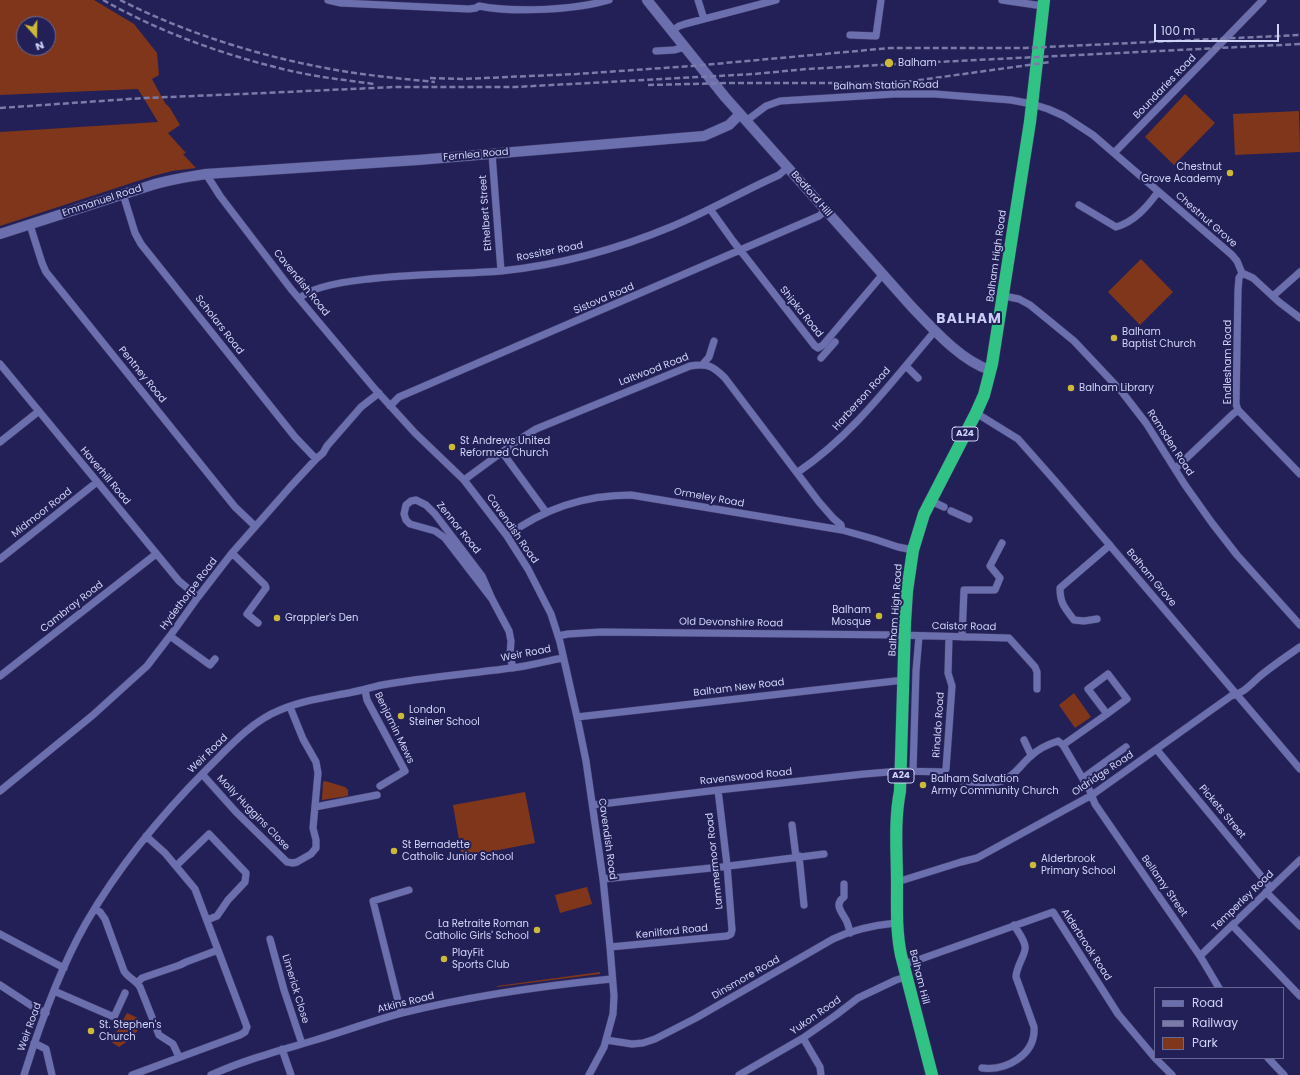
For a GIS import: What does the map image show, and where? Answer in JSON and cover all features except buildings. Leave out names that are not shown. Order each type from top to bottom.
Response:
[{"type":"highway","name":"Balham High Road","points":[[897,882],[897,810],[900,790],[907,771],[904,680],[905,635],[907,591],[913,550],[920,525],[931,500],[984,395],[990,370],[1004,296],[1032,104],[1044,3]]},
{"type":"highway","name":"Balham Hill","points":[[897,882],[896,923],[898,942],[932,1075]]},
{"type":"street","points":[[328,0],[341,3],[469,9],[476,8],[480,3],[493,9],[545,9],[598,3],[609,0]]},
{"type":"street","name":"Bedford Hill","points":[[647,0],[743,118],[910,306],[935,331],[969,360],[980,367],[990,370]]},
{"type":"street","points":[[698,0],[704,20]]},
{"type":"street","points":[[672,31],[679,26],[776,0]]},
{"type":"street","points":[[850,34],[876,36],[881,0]]},
{"type":"street","points":[[1002,0],[1044,3]]},
{"type":"street","name":"Boundaries Road","points":[[1114,153],[1263,0]]},
{"type":"street","points":[[656,51],[674,50],[685,47]]},
{"type":"street","name":"Balham Station Road","points":[[743,118],[780,100],[846,96],[935,94],[1005,100],[1032,104]]},
{"type":"street","name":"Chestnut Grove","points":[[1032,104],[1051,110],[1080,126],[1114,153],[1232,255],[1237,261],[1242,273]]},
{"type":"street","name":"Fernlea Road","points":[[206,174],[418,160],[704,136],[743,118]]},
{"type":"street","name":"Ethelbert Street","points":[[492,154],[501,271]]},
{"type":"street","name":"Rossiter Road","points":[[300,298],[311,290],[338,284],[373,279],[501,271],[546,265],[593,254],[634,242],[674,226],[779,175],[788,167]]},
{"type":"street","name":"Emmanuel Road","points":[[0,234],[164,181],[206,174]]},
{"type":"street","name":"Cavendish Road","points":[[206,174],[234,215],[300,298],[379,393],[415,433],[464,480],[507,536],[528,569],[538,587],[553,621],[577,716],[593,805],[610,947],[614,1010],[606,1040],[590,1075]]},
{"type":"street","points":[[1079,205],[1116,227],[1125,224],[1138,216],[1158,192]]},
{"type":"street","name":"Scholars Road","points":[[123,194],[135,233],[141,244],[295,437],[316,459]]},
{"type":"street","name":"Shipka Road","points":[[710,209],[741,251],[818,348],[823,345],[882,274]]},
{"type":"street","name":"Sistova Road","points":[[390,406],[399,398],[427,385],[741,251],[819,216],[825,211]]},
{"type":"street","name":"Pentney Road","points":[[30,225],[46,272],[235,506],[255,526]]},
{"type":"street","points":[[1273,296],[1300,272]]},
{"type":"street","points":[[1242,273],[1253,278],[1300,318]]},
{"type":"street","name":"Endlesham Road","points":[[1242,273],[1239,278],[1238,290],[1236,404],[1238,410],[1300,474]]},
{"type":"street","name":"Ramsden Road","points":[[1004,296],[1019,299],[1030,305],[1086,353],[1122,392],[1146,423],[1212,523],[1237,555],[1300,625]]},
{"type":"street","name":"Harberson Road","points":[[798,472],[828,449],[850,429],[935,331]]},
{"type":"street","points":[[703,364],[709,357],[714,341]]},
{"type":"street","points":[[821,358],[835,342]]},
{"type":"street","points":[[823,345],[829,350]]},
{"type":"street","name":"Haverhill Road","points":[[0,364],[156,554],[180,581],[198,596]]},
{"type":"street","name":"Laitwood Road","points":[[464,480],[536,429],[690,366],[703,364],[716,369],[725,378],[830,514],[841,525],[842,530]]},
{"type":"street","points":[[906,366],[918,378]]},
{"type":"street","name":"Hydethorpe Road","points":[[0,792],[94,715],[147,666],[198,596],[232,553],[323,453],[327,446],[361,407],[379,393]]},
{"type":"street","points":[[1175,469],[1238,410]]},
{"type":"street","points":[[0,442],[39,411]]},
{"type":"street","name":"Balham Grove","points":[[976,413],[1018,439],[1300,769]]},
{"type":"street","points":[[502,452],[546,512]]},
{"type":"street","name":"Midmoor Road","points":[[0,559],[97,482]]},
{"type":"street","name":"Ormeley Road","points":[[507,536],[546,512],[564,505],[589,499],[616,495],[631,495],[842,530],[913,550]]},
{"type":"street","name":"Zennor Road","points":[[492,598],[443,535],[435,531],[415,527],[408,522],[404,511],[408,503],[414,500],[419,500],[431,509],[482,576],[511,636],[510,656],[513,668]]},
{"type":"street","points":[[931,500],[969,519]]},
{"type":"street","points":[[825,528],[826,520],[830,514]]},
{"type":"street","points":[[962,637],[964,590],[995,590],[1000,578],[990,566],[1002,543]]},
{"type":"street","points":[[1097,619],[1084,621],[1074,620],[1062,605],[1060,588],[1110,545]]},
{"type":"street","points":[[232,553],[265,585],[266,588],[247,614],[258,623]]},
{"type":"street","name":"Cambray Road","points":[[0,676],[156,554]]},
{"type":"street","name":"Old Devonshire Road","points":[[558,636],[601,632],[905,635]]},
{"type":"street","name":"Caistor Road","points":[[905,635],[1009,638],[1036,667],[1038,672],[1037,689]]},
{"type":"street","points":[[170,636],[210,665],[215,659]]},
{"type":"street","points":[[907,771],[919,636]]},
{"type":"street","name":"Rinaldo Road","points":[[907,771],[944,772],[946,769],[952,686],[948,673],[949,637]]},
{"type":"street","name":"Oldridge Road","points":[[897,882],[977,858],[1092,795],[1231,696],[1237,694],[1252,684],[1300,646]]},
{"type":"street","name":"Weir Road","points":[[24,1075],[34,1043],[64,968],[95,909],[121,870],[146,836],[185,790],[234,743],[260,721],[280,710],[290,707],[382,685],[513,668],[563,658]]},
{"type":"street","points":[[962,781],[990,783],[1002,781],[1012,776],[1031,755],[1058,741],[1063,745],[1107,714],[1127,699],[1108,674],[1088,689],[1107,714]]},
{"type":"street","name":"Balham New Road","points":[[577,716],[904,680]]},
{"type":"street","name":"Benjamin Mews","points":[[365,690],[367,700],[405,772],[380,786]]},
{"type":"street","name":"Molly Huggins Close","points":[[202,774],[282,858],[290,863],[297,862],[311,854],[316,848],[316,840],[312,828],[318,768],[303,739],[290,707]]},
{"type":"street","points":[[1024,740],[1031,755]]},
{"type":"street","name":"Bellamy Street","points":[[1063,745],[1083,778],[1098,809],[1200,956],[1218,987]]},
{"type":"street","points":[[1083,778],[1126,747]]},
{"type":"street","name":"Pickets Street","points":[[1156,750],[1300,926]]},
{"type":"street","name":"Ravenswood Road","points":[[593,805],[718,790],[907,771]]},
{"type":"street","name":"Lammermoor Road","points":[[718,790],[727,865],[732,930]]},
{"type":"street","points":[[314,807],[377,795]]},
{"type":"street","points":[[792,825],[798,856],[804,905]]},
{"type":"street","points":[[176,866],[209,834],[246,873],[245,882],[228,900],[217,916],[206,920]]},
{"type":"street","points":[[132,1075],[179,1056],[240,1035],[247,1030],[246,1023],[195,888],[176,866],[146,836]]},
{"type":"street","points":[[603,879],[721,867],[798,856],[824,854]]},
{"type":"street","name":"Temperley Road","points":[[1200,956],[1299,863]]},
{"type":"street","points":[[844,884],[844,897],[839,902],[838,906],[847,921],[850,933]]},
{"type":"street","points":[[401,1013],[373,901],[410,890]]},
{"type":"street","points":[[95,909],[100,912],[105,919],[124,972],[138,982],[159,1035],[173,1044],[179,1056]]},
{"type":"street","name":"Alderbrook Road","points":[[903,964],[1053,912],[1118,1014],[1154,1055]]},
{"type":"street","name":"Dinsmore Road","points":[[606,1040],[632,1044],[643,1043],[655,1039],[696,1018],[833,939],[881,925],[896,923]]},
{"type":"street","points":[[982,1068],[995,1068],[1015,1062],[1026,1051],[1034,1034],[1034,1027],[1016,977],[1016,970],[1026,950],[1025,945],[1014,925]]},
{"type":"street","points":[[1232,925],[1300,996]]},
{"type":"street","name":"Kenilford Road","points":[[610,947],[728,936],[731,934],[732,930]]},
{"type":"street","points":[[0,934],[64,968]]},
{"type":"street","name":"Limerick Close","points":[[270,939],[302,1044]]},
{"type":"street","points":[[138,982],[142,978],[180,966],[186,962],[218,950]]},
{"type":"street","name":"Yukon Road","points":[[739,1075],[831,1020],[858,998],[896,980],[906,977]]},
{"type":"street","name":"Atkins Road","points":[[211,1075],[236,1064],[401,1013],[460,1000],[544,987],[612,979]]},
{"type":"street","points":[[0,985],[35,1008],[46,1013]]},
{"type":"street","points":[[54,991],[114,1017],[125,993]]},
{"type":"street","points":[[803,1038],[820,1067],[821,1075]]},
{"type":"street","points":[[34,1043],[46,1049],[52,1075]]},
{"type":"street","points":[[282,1049],[292,1075]]},
{"type":"street","name":"Alderbrook Road","points":[[1158,1059],[1172,1075]]},
{"type":"street","points":[[1269,1059],[1284,1075]]},
{"type":"green space","points":[[0,0],[94,0],[134,24],[157,53],[159,75],[152,79],[165,103],[170,108],[180,125],[168,133],[186,153],[183,154],[196,168],[172,171],[153,176],[0,226],[0,132],[158,122],[138,89],[0,95]]},
{"type":"green space","points":[[1185,94],[1215,123],[1174,165],[1145,137]]},
{"type":"green space","points":[[1299,111],[1300,152],[1235,155],[1233,114]]},
{"type":"green space","points":[[1141,259],[1173,292],[1140,325],[1108,292]]},
{"type":"green space","points":[[1074,693],[1091,717],[1075,728],[1059,705]]},
{"type":"green space","points":[[325,781],[345,787],[348,790],[348,796],[322,800],[323,782]]},
{"type":"green space","points":[[525,792],[535,843],[462,857],[453,805]]},
{"type":"green space","points":[[587,887],[592,904],[560,913],[555,895]]},
{"type":"green space","points":[[600,972],[600,974],[497,987],[497,986]]},
{"type":"green space","points":[[127,1013],[138,1018],[141,1025],[136,1033],[131,1034],[128,1041],[119,1047],[111,1042]]},
{"type":"railway","points":[[103,0],[169,32],[216,50],[263,64],[298,72],[374,84]]},
{"type":"railway","points":[[120,0],[173,24],[228,44],[256,52],[313,66],[342,71],[435,82]]},
{"type":"railway","points":[[430,78],[462,79],[577,74],[692,66],[890,48],[1025,48],[1300,35]]},
{"type":"railway","points":[[0,108],[144,98],[395,87],[515,87],[754,74],[807,69],[916,63],[1300,44]]},
{"type":"railway","points":[[648,85],[730,83],[870,83],[913,81],[1050,62]]},
{"type":"place","name":"Balham","points":[[889,63]]},
{"type":"place","name":"Chestnut Grove Academy","points":[[1230,173]]},
{"type":"place","name":"Balham Baptist Church","points":[[1114,338]]},
{"type":"place","name":"Balham Library","points":[[1071,388]]},
{"type":"place","name":"St Andrews United Reformed Church","points":[[452,447]]},
{"type":"place","name":"Balham Mosque","points":[[879,616]]},
{"type":"place","name":"Grappler's Den","points":[[277,618]]},
{"type":"place","name":"London Steiner School","points":[[401,716]]},
{"type":"place","name":"Balham Salvation Army Community Church","points":[[923,785]]},
{"type":"place","name":"St Bernadette Catholic Junior School","points":[[394,851]]},
{"type":"place","name":"Alderbrook Primary School","points":[[1033,865]]},
{"type":"place","name":"La Retraite Roman Catholic Girls' School","points":[[537,930]]},
{"type":"place","name":"PlayFit Sports Club","points":[[444,959]]},
{"type":"place","name":"St. Stephen's Church","points":[[91,1031]]},
{"type":"district","name":"BALHAM","points":[[969,319]]}]
